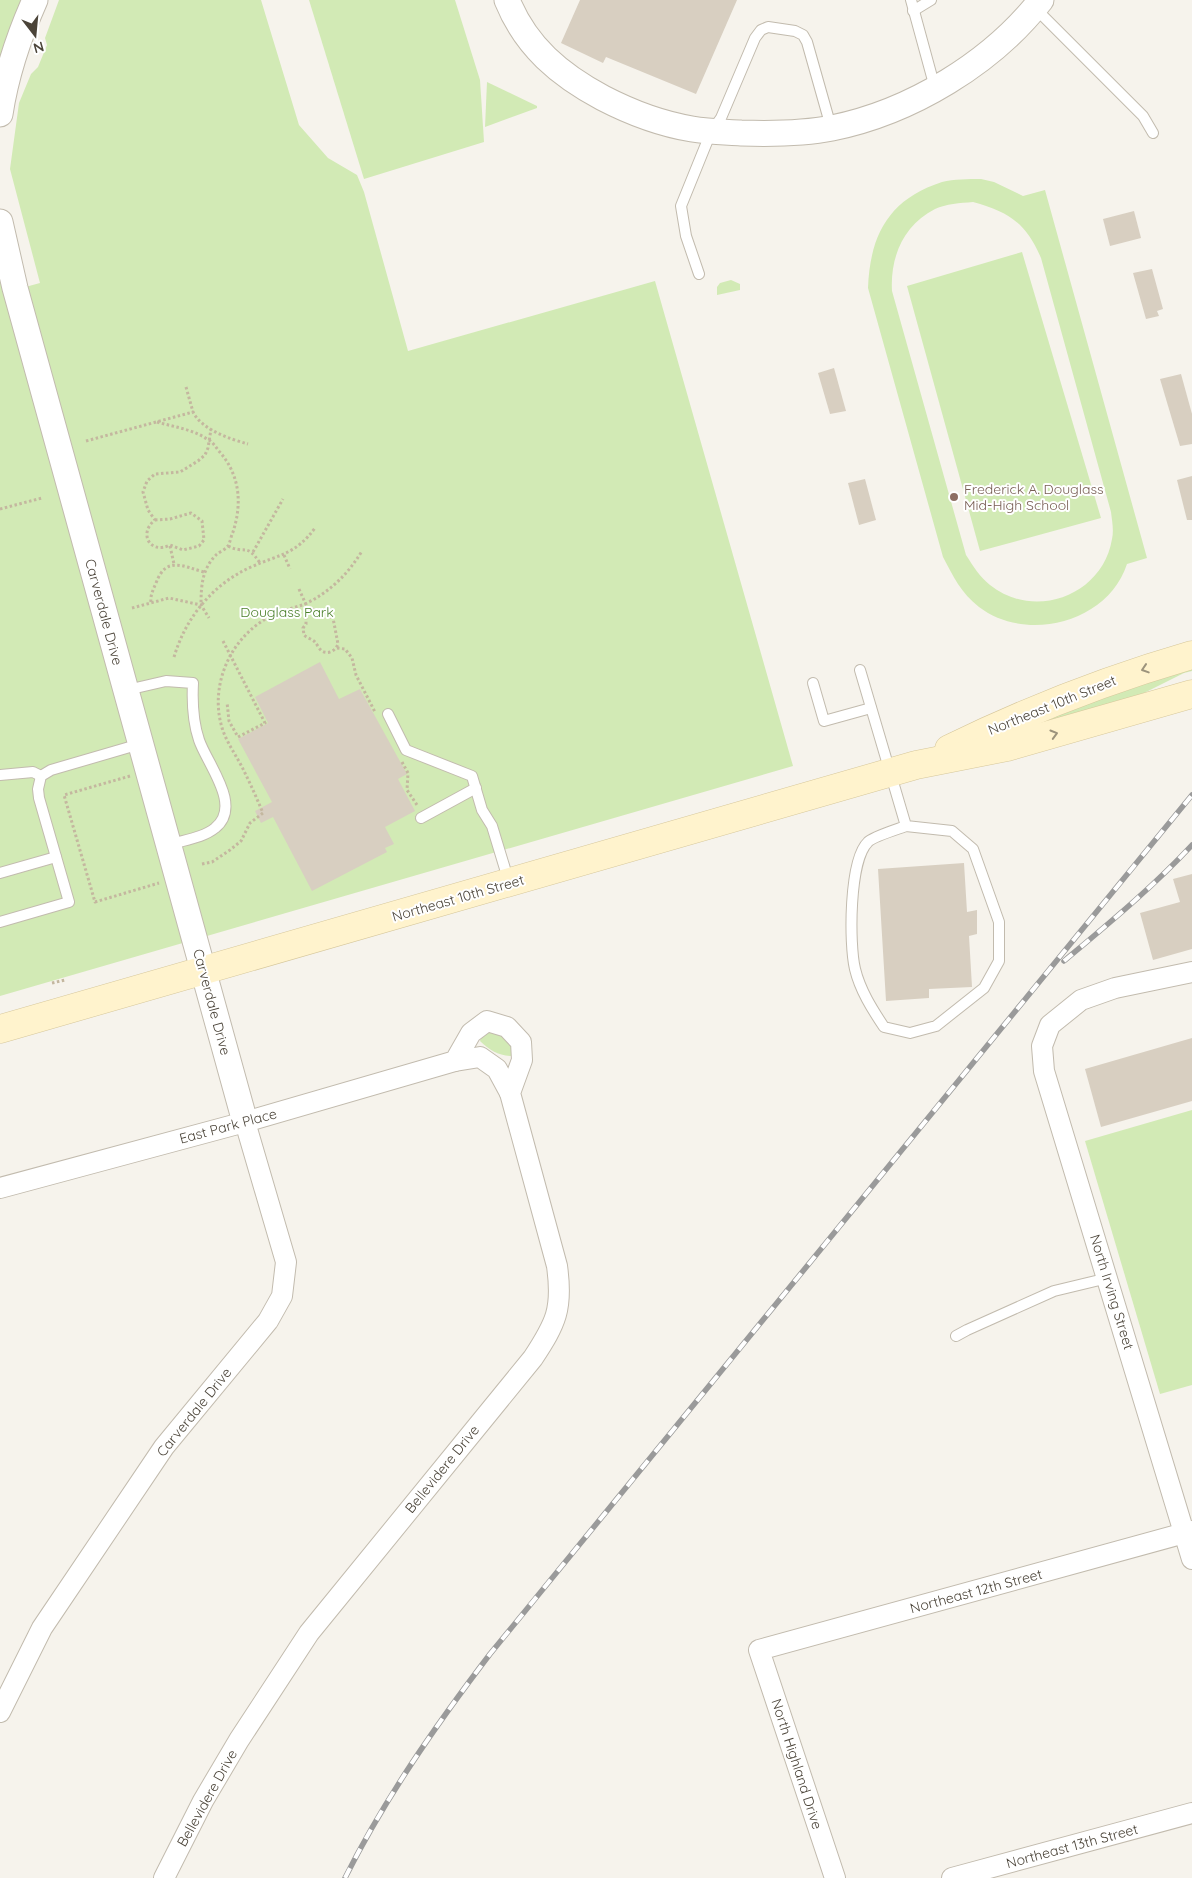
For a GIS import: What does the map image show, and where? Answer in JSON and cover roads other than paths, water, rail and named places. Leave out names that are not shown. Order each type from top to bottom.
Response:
[{"type":"main road","name":"Northeast 10th Street","points":[[916,765],[1001,724],[1131,674],[1192,655]]},
{"type":"main road","name":"Northeast 10th Street","points":[[0,1029],[916,765],[1007,748],[1192,694]]},
{"type":"street","points":[[0,114],[4,90],[27,18],[35,0]]},
{"type":"street","points":[[507,0],[529,40],[554,68],[579,86],[616,105],[642,116],[691,129],[711,132],[778,135],[831,128],[868,119],[902,106],[935,89],[998,46],[1038,4]]},
{"type":"street","name":"Carverdale Drive","points":[[0,222],[15,288],[140,744],[286,1262],[282,1296],[268,1321],[158,1455],[42,1628],[0,1712]]},
{"type":"street","name":"North Irving Street","points":[[1192,972],[1115,988],[1081,1000],[1050,1025],[1042,1046],[1044,1071],[1188,1532],[1192,1559]]},
{"type":"street","points":[[455,1061],[471,1033],[487,1021],[507,1027],[521,1042],[522,1060],[510,1093]]},
{"type":"street","name":"East Park Place","points":[[0,1188],[245,1122],[455,1061],[480,1057],[497,1069],[510,1093]]},
{"type":"street","name":"Bellevidere Drive","points":[[164,1878],[203,1801],[234,1748],[308,1633],[533,1358],[557,1315],[560,1289],[557,1266],[510,1093]]},
{"type":"street","name":"Northeast 12th Street","points":[[759,1650],[1188,1532]]},
{"type":"street","name":"North Highland Drive","points":[[759,1650],[835,1878]]},
{"type":"street","name":"Northeast 13th Street","points":[[952,1878],[1192,1813]]},
{"type":"lane","points":[[912,0],[913,11],[935,89]]},
{"type":"lane","points":[[913,11],[931,0]]},
{"type":"lane","points":[[1038,4],[1143,116],[1153,133]]},
{"type":"lane","points":[[699,274],[686,236],[681,206],[711,132],[721,118],[754,38],[761,30],[768,27],[796,31],[803,35],[807,42],[831,128]]},
{"type":"lane","points":[[860,670],[906,826]]},
{"type":"lane","points":[[126,691],[166,681],[193,683],[196,729],[204,753],[225,798],[224,815],[216,827],[201,835],[168,845]]},
{"type":"lane","points":[[813,683],[824,721],[871,708]]},
{"type":"lane","points":[[388,714],[406,750],[472,776],[482,810],[492,826],[509,883]]},
{"type":"lane","points":[[40,776],[51,770],[140,744]]},
{"type":"lane","points":[[0,775],[33,772],[40,776]]},
{"type":"lane","points":[[0,922],[70,902],[39,798],[40,776]]},
{"type":"lane","points":[[421,818],[476,788]]},
{"type":"lane","points":[[906,826],[952,831],[973,849],[999,922],[999,962],[984,988],[936,1026],[910,1033],[884,1027],[868,1004],[854,969],[850,919],[858,861],[868,842],[906,826]]},
{"type":"lane","points":[[0,873],[56,857]]},
{"type":"lane","points":[[956,1336],[1054,1291],[1108,1278]]},
{"type":"railway","points":[[345,1878],[360,1848],[412,1763],[490,1654],[1192,795]]},
{"type":"railway","points":[[1064,961],[1114,919],[1192,845]]},
{"type":"place","name":"Frederick A. Douglass Mid-High School","points":[[954,497]]},
{"type":"park label","name":"Douglass Park","points":[[287,612]]}]
